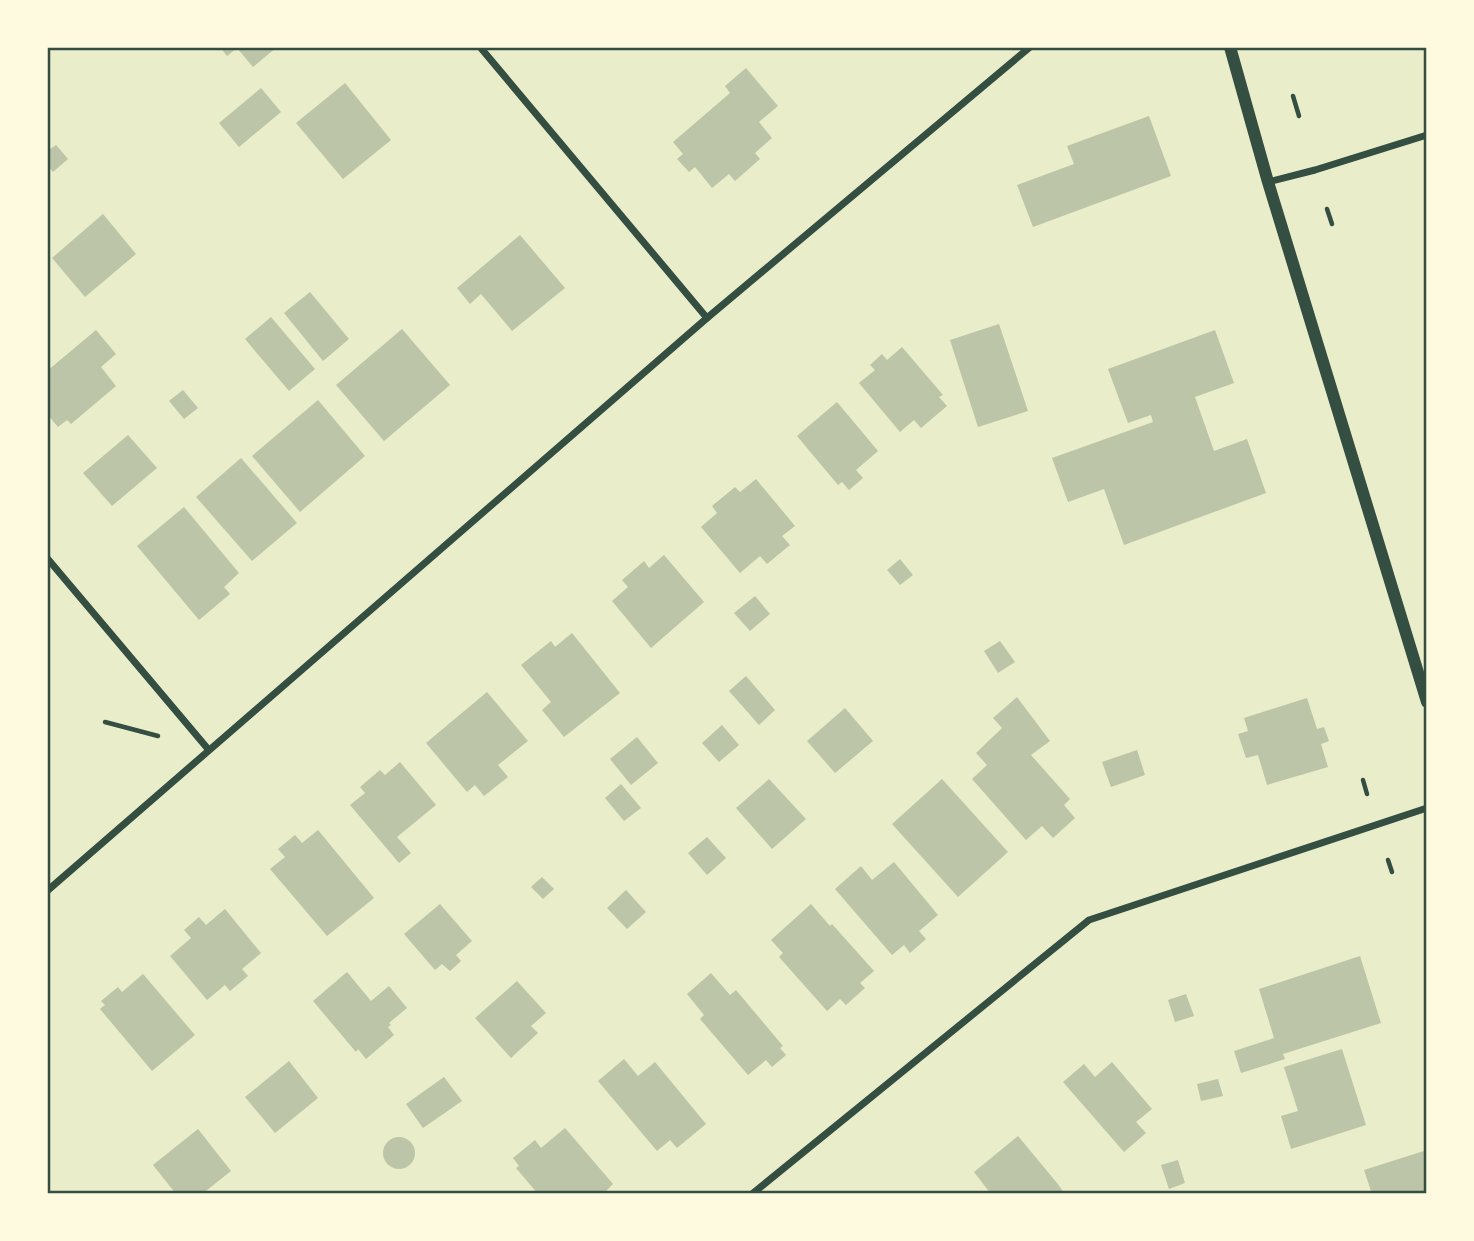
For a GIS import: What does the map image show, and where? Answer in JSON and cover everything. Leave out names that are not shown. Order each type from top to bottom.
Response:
[{"type":"street","points":[[480,47],[707,318]]},
{"type":"street","points":[[47,891],[707,318],[1030,47]]},
{"type":"street","points":[[1230,47],[1268,182],[1427,702]]},
{"type":"street","points":[[1268,182],[1427,135]]},
{"type":"street","points":[[47,558],[208,749]]},
{"type":"street","points":[[752,1194],[1089,920],[1427,808]]},
{"type":"path","points":[[1293,96],[1299,116]]},
{"type":"path","points":[[1327,209],[1332,224]]},
{"type":"path","points":[[1363,780],[1367,794]]},
{"type":"path","points":[[1388,860],[1392,872]]},
{"type":"building","points":[[220,47],[277,47],[253,67],[237,48],[227,56]]},
{"type":"building","points":[[746,68],[778,106],[759,122],[772,138],[755,153],[760,159],[735,181],[729,174],[712,188],[695,167],[689,172],[677,159],[683,154],[673,142],[730,93],[725,86]]},
{"type":"building","points":[[345,83],[391,140],[343,179],[296,123]]},
{"type":"building","points":[[261,88],[281,112],[239,147],[219,123]]},
{"type":"building","points":[[1149,116],[1171,176],[1033,227],[1017,185],[1074,164],[1067,146]]},
{"type":"building","points":[[56,145],[68,159],[53,172],[47,165],[47,151]]},
{"type":"building","points":[[103,214],[136,254],[85,297],[52,258]]},
{"type":"building","points":[[520,235],[565,288],[512,331],[481,294],[470,304],[457,288]]},
{"type":"building","points":[[310,292],[349,339],[323,361],[284,313]]},
{"type":"building","points":[[271,317],[315,369],[289,391],[245,339]]},
{"type":"building","points":[[999,324],[1028,411],[978,427],[950,340]]},
{"type":"building","points":[[402,329],[450,385],[384,441],[336,385]]},
{"type":"building","points":[[96,330],[116,354],[101,367],[116,386],[71,424],[67,420],[58,427],[47,414],[47,403],[50,401],[47,397],[47,371]]},
{"type":"building","points":[[1215,330],[1234,383],[1195,397],[1214,451],[1247,439],[1266,493],[1124,545],[1104,489],[1068,502],[1052,458],[1153,422],[1151,415],[1128,423],[1108,369]]},
{"type":"building","points":[[902,347],[943,395],[939,397],[947,406],[921,428],[914,420],[900,432],[859,383],[875,370],[870,365],[882,354],[887,360]]},
{"type":"building","points":[[183,390],[198,408],[184,419],[169,401]]},
{"type":"building","points":[[318,400],[365,456],[300,512],[252,456]]},
{"type":"building","points":[[837,402],[878,451],[856,470],[863,478],[849,490],[842,482],[838,485],[797,436]]},
{"type":"building","points":[[128,435],[157,468],[112,506],[83,473]]},
{"type":"building","points":[[241,458],[297,523],[252,561],[196,497]]},
{"type":"building","points":[[756,479],[795,526],[782,536],[790,545],[767,564],[760,556],[740,573],[701,527],[717,513],[712,506],[735,487],[740,492]]},
{"type":"building","points":[[184,507],[239,573],[224,587],[230,594],[199,620],[137,546]]},
{"type":"building","points":[[664,555],[704,602],[651,648],[612,601],[628,587],[622,580],[644,561],[649,568]]},
{"type":"building","points":[[900,559],[913,575],[900,585],[887,570]]},
{"type":"building","points":[[755,596],[770,614],[750,631],[734,613]]},
{"type":"building","points":[[572,633],[620,693],[564,737],[542,710],[551,702],[521,665],[551,641],[555,647]]},
{"type":"building","points":[[1000,641],[1015,662],[998,673],[984,651]]},
{"type":"building","points":[[746,676],[775,710],[759,725],[729,691]]},
{"type":"building","points":[[487,692],[528,741],[498,765],[508,777],[484,796],[475,785],[467,792],[426,743]]},
{"type":"building","points":[[1017,697],[1050,741],[1031,755],[1070,799],[1064,805],[1075,818],[1053,838],[1042,826],[1026,840],[972,779],[987,765],[976,753],[1002,728],[993,718]]},
{"type":"building","points":[[1307,698],[1317,729],[1324,727],[1329,741],[1321,744],[1328,767],[1267,785],[1258,755],[1246,758],[1238,734],[1248,731],[1244,718]]},
{"type":"building","points":[[845,708],[873,741],[835,773],[807,741]]},
{"type":"building","points":[[722,725],[739,745],[719,762],[702,743]]},
{"type":"building","points":[[637,737],[658,763],[631,785],[610,759]]},
{"type":"building","points":[[1137,750],[1145,775],[1111,787],[1102,762]]},
{"type":"building","points":[[400,762],[436,805],[397,837],[411,853],[399,863],[350,805],[365,793],[360,787],[380,770],[385,775]]},
{"type":"building","points":[[769,779],[806,819],[772,849],[736,808]]},
{"type":"building","points":[[942,779],[1008,852],[958,897],[892,824]]},
{"type":"building","points":[[621,784],[641,808],[624,821],[605,798]]},
{"type":"building","points":[[318,830],[374,898],[327,936],[270,869],[285,857],[278,849],[295,835],[302,843]]},
{"type":"building","points":[[707,837],[726,858],[707,875],[688,853]]},
{"type":"building","points":[[894,862],[938,915],[919,931],[926,939],[910,953],[904,945],[892,955],[835,889],[861,866],[872,880]]},
{"type":"building","points":[[542,877],[554,889],[543,899],[531,887]]},
{"type":"building","points":[[626,890],[646,912],[627,929],[607,908]]},
{"type":"building","points":[[440,904],[472,941],[456,955],[461,961],[450,971],[442,964],[435,970],[404,934]]},
{"type":"building","points":[[811,904],[874,971],[860,983],[865,988],[846,1005],[840,999],[827,1011],[779,957],[783,953],[771,940]]},
{"type":"building","points":[[225,909],[261,953],[242,969],[248,976],[230,991],[225,985],[207,1000],[170,956],[191,938],[184,930],[199,917],[206,925]]},
{"type":"building","points":[[1360,956],[1381,1023],[1283,1054],[1285,1059],[1241,1073],[1234,1051],[1274,1038],[1259,989]]},
{"type":"building","points":[[347,972],[371,1001],[389,986],[407,1008],[389,1023],[391,1025],[388,1027],[394,1035],[366,1059],[358,1049],[356,1052],[313,1001]]},
{"type":"building","points":[[711,973],[730,995],[736,990],[783,1046],[780,1048],[786,1055],[772,1067],[766,1060],[748,1075],[700,1019],[704,1015],[687,994]]},
{"type":"building","points":[[143,974],[195,1035],[152,1071],[100,1009],[105,1005],[101,1001],[118,987],[122,992]]},
{"type":"building","points":[[517,981],[546,1013],[531,1026],[538,1033],[511,1058],[475,1018]]},
{"type":"building","points":[[1186,994],[1194,1016],[1175,1022],[1168,1000]]},
{"type":"building","points":[[1342,1049],[1366,1125],[1291,1149],[1281,1116],[1298,1111],[1284,1067]]},
{"type":"building","points":[[624,1059],[638,1076],[655,1062],[706,1124],[677,1148],[670,1140],[657,1151],[598,1081]]},
{"type":"building","points":[[289,1061],[318,1098],[275,1133],[245,1097]]},
{"type":"building","points":[[1112,1062],[1152,1109],[1136,1122],[1146,1133],[1124,1152],[1063,1082],[1084,1064],[1095,1077]]},
{"type":"building","points":[[444,1077],[462,1101],[423,1128],[406,1104]]},
{"type":"building","points":[[1218,1079],[1223,1096],[1201,1101],[1197,1084]]},
{"type":"building","points":[[565,1128],[613,1184],[603,1194],[538,1194],[516,1168],[519,1166],[513,1158],[535,1140],[541,1148]]},
{"type":"building","points":[[198,1129],[231,1171],[202,1194],[176,1194],[153,1165]]},
{"type":"building","points":[[1018,1136],[1065,1194],[991,1194],[974,1172]]},
{"type":"building","points":[[399,1137],[410,1142],[415,1153],[410,1164],[399,1169],[388,1164],[383,1153],[388,1142]]},
{"type":"building","points":[[1427,1150],[1427,1194],[1372,1194],[1364,1170]]},
{"type":"building","points":[[1178,1160],[1185,1183],[1169,1189],[1161,1165]]}]
